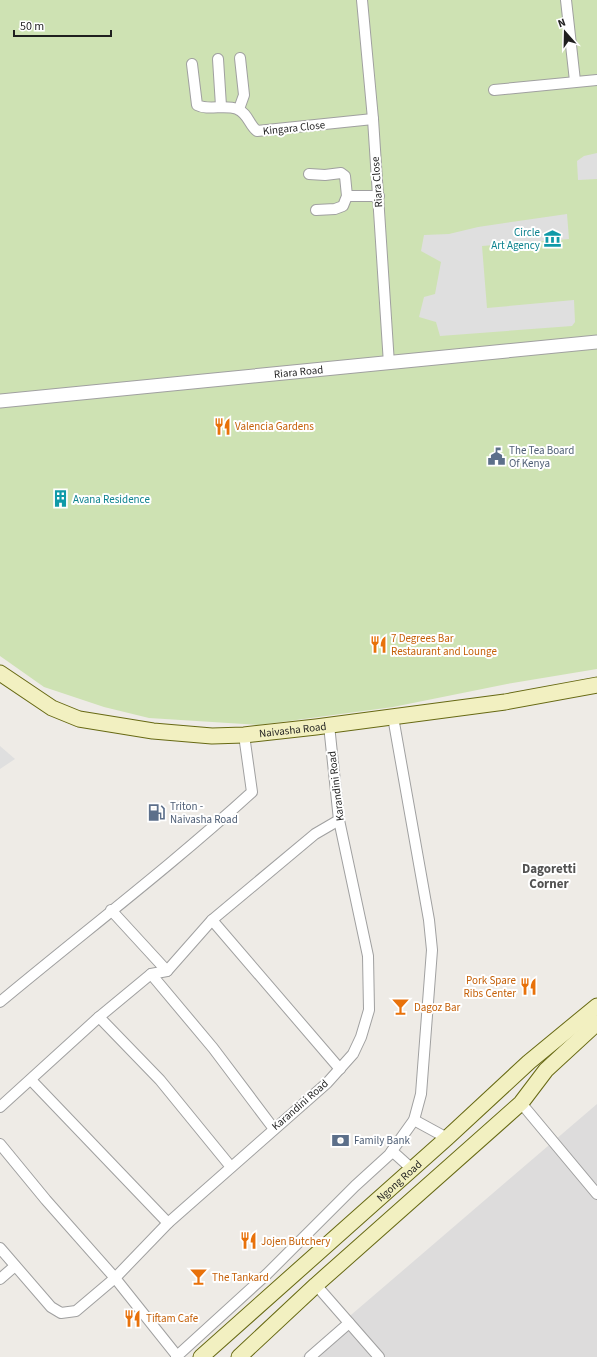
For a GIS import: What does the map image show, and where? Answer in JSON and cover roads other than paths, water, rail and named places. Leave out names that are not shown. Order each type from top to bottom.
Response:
[{"type":"main road","name":"Naivasha Road","points":[[0,673],[52,708],[79,720],[186,735],[225,736],[329,725],[505,702],[597,685]]},
{"type":"main road","name":"Ngong Road","points":[[201,1357],[447,1138],[529,1062],[597,1006]]},
{"type":"main road","name":"Ngong Road","points":[[239,1357],[316,1285],[521,1102],[546,1070],[597,1023]]},
{"type":"street","name":"Riara Close","points":[[362,0],[379,196],[389,364]]},
{"type":"street","points":[[566,0],[575,81]]},
{"type":"street","points":[[192,64],[196,103],[202,107],[221,106],[239,109],[244,95],[240,58]]},
{"type":"street","points":[[218,59],[221,106]]},
{"type":"street","points":[[494,90],[597,80]]},
{"type":"street","name":"Kingara Close","points":[[239,109],[248,119],[251,127],[257,132],[373,119]]},
{"type":"street","points":[[309,174],[343,174],[346,181],[346,202],[339,208],[316,210]]},
{"type":"street","points":[[347,196],[379,196]]},
{"type":"street","name":"Riara Road","points":[[0,402],[597,342]]},
{"type":"street","points":[[0,1144],[115,1278],[177,1357],[267,1274],[392,1151],[414,1120],[421,1094],[432,950],[429,920],[393,717]]},
{"type":"street","name":"Karandini Road","points":[[0,1248],[51,1307],[61,1313],[76,1311],[115,1278],[168,1223],[340,1070],[352,1054],[361,1037],[369,1016],[370,998],[368,956],[339,820],[329,725]]},
{"type":"street","points":[[0,1002],[111,910],[191,847],[252,792],[244,735]]},
{"type":"street","points":[[0,1108],[150,974],[167,970],[212,920],[315,834],[339,820]]},
{"type":"street","points":[[111,910],[167,970]]},
{"type":"street","points":[[212,920],[340,1070]]},
{"type":"street","points":[[150,974],[213,1048],[274,1129]]},
{"type":"street","points":[[99,1018],[160,1080],[231,1168]]},
{"type":"street","points":[[31,1080],[168,1223]]},
{"type":"street","points":[[521,1102],[597,1194]]},
{"type":"street","points":[[414,1120],[447,1138]]},
{"type":"street","points":[[392,1151],[412,1169]]},
{"type":"street","points":[[0,1279],[15,1266]]},
{"type":"street","points":[[316,1285],[379,1357]]},
{"type":"street","points":[[310,1357],[349,1324]]},
{"type":"place","name":"Circle Art Agency","points":[[553,238]]},
{"type":"place","name":"Valencia Gardens","points":[[222,426]]},
{"type":"place","name":"The Tea Board Of Kenya","points":[[496,456]]},
{"type":"place","name":"Avana Residence","points":[[60,499]]},
{"type":"place","name":"7 Degrees Bar Restaurant and Lounge","points":[[378,644]]},
{"type":"place","name":"Triton - Naivasha Road","points":[[157,812]]},
{"type":"place","name":"Pork Spare Ribs Center","points":[[529,986]]},
{"type":"place","name":"Dagoz Bar","points":[[401,1007]]},
{"type":"place","name":"Family Bank","points":[[341,1140]]},
{"type":"place","name":"Jojen Butchery","points":[[248,1241]]},
{"type":"place","name":"The Tankard","points":[[199,1277]]},
{"type":"place","name":"Tiftam Cafe","points":[[133,1318]]},
{"type":"district","name":"Dagoretti Corner","points":[[549,876]]}]
